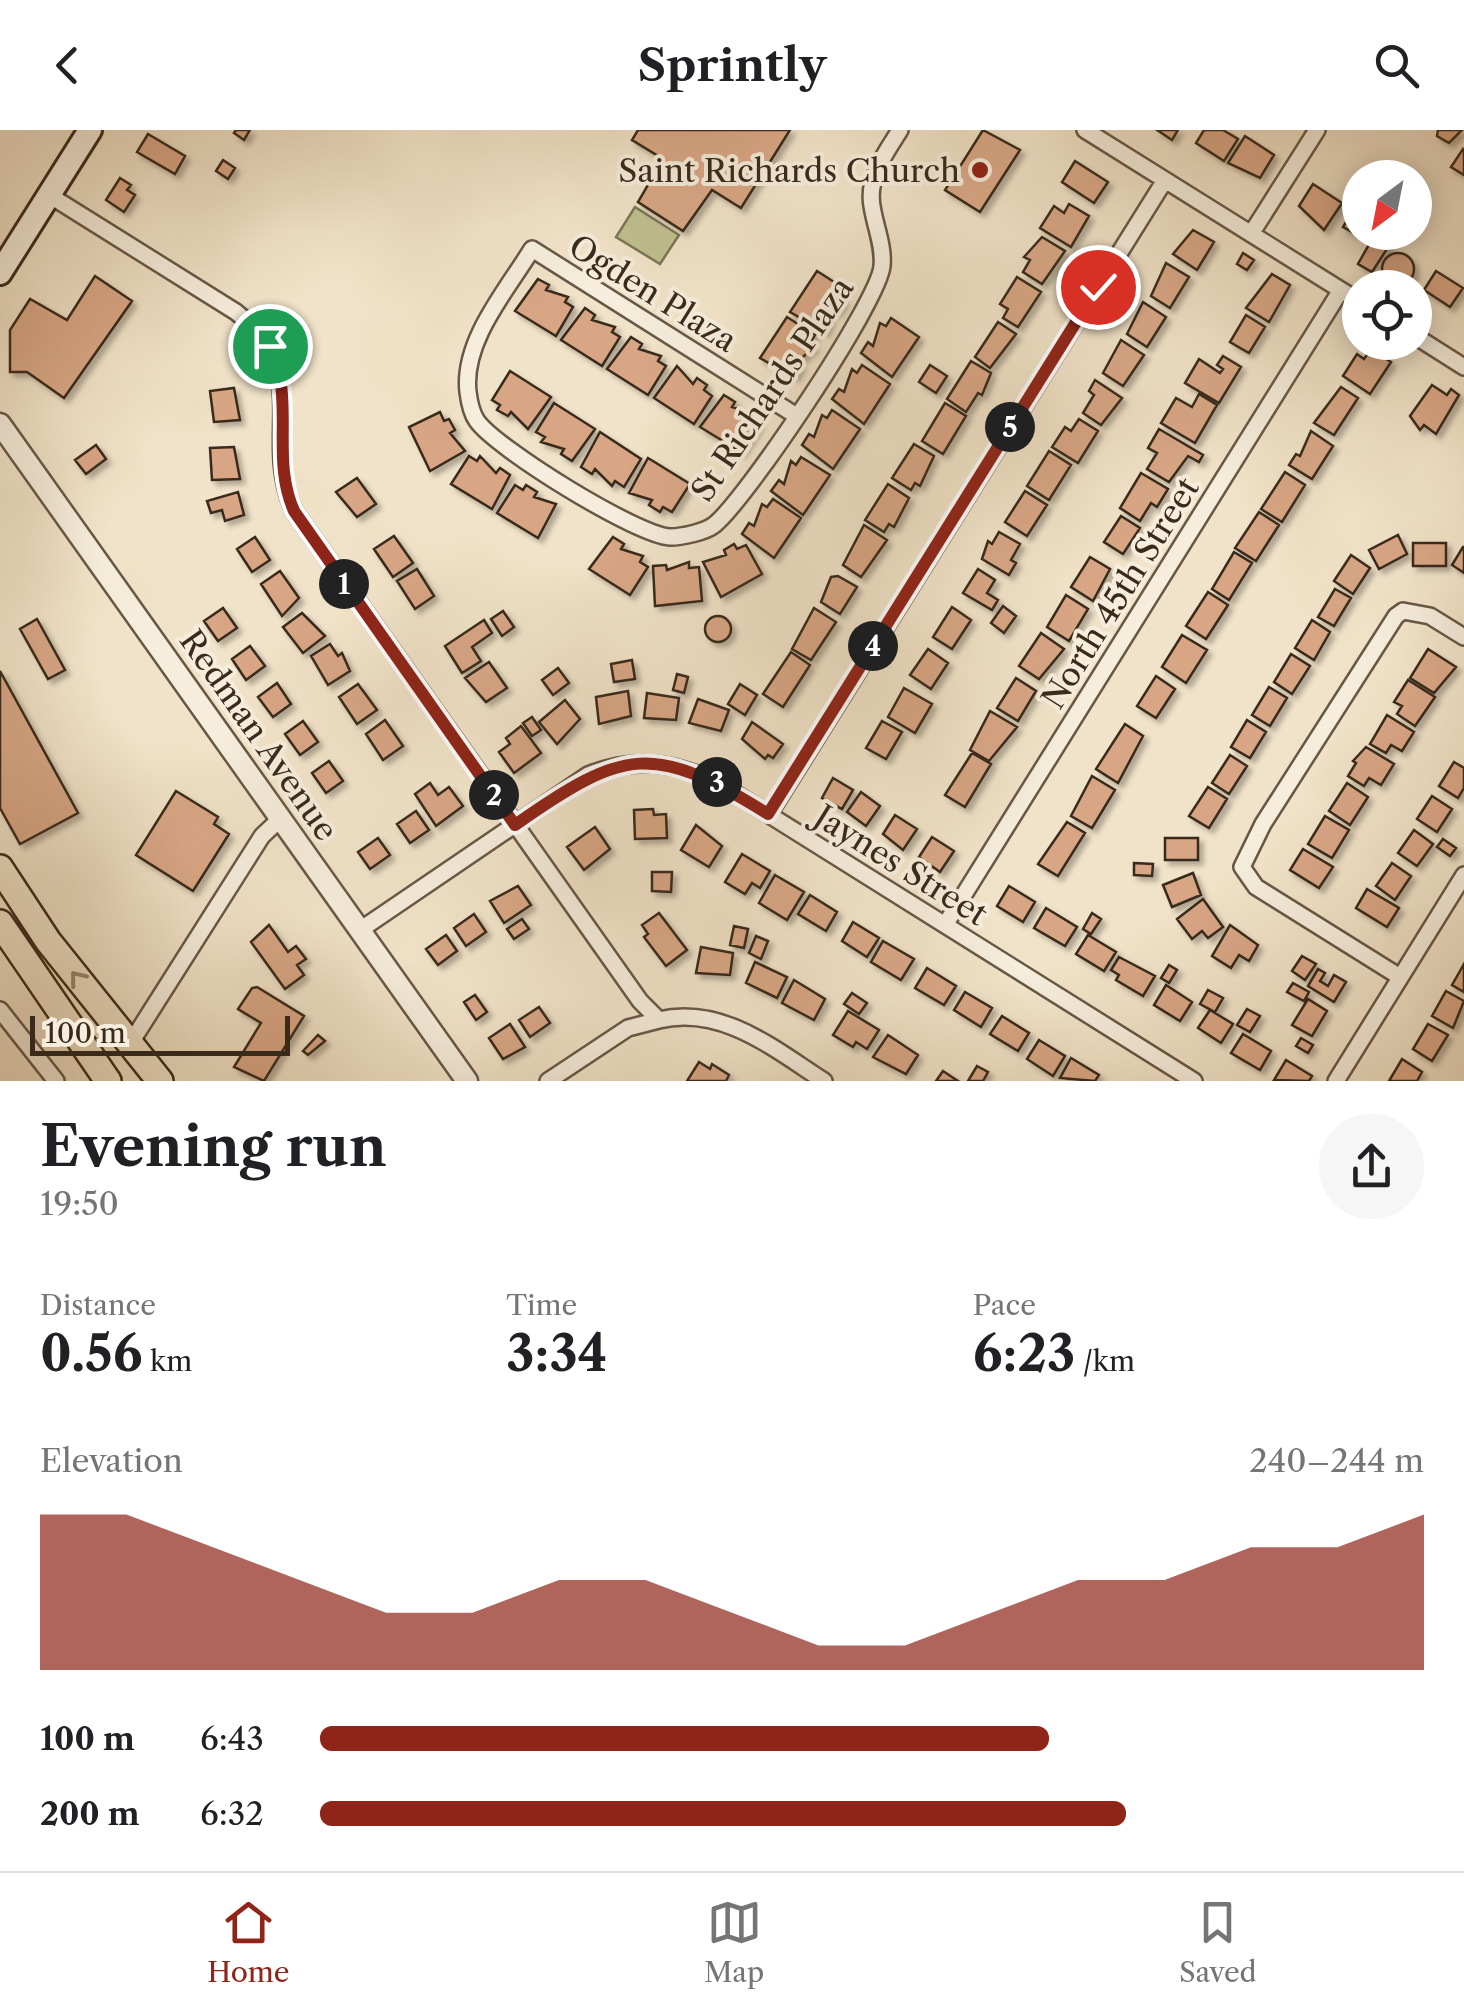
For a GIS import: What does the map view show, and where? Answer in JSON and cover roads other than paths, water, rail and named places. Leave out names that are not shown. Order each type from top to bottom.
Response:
[{"type":"main road","points":[[0,273],[90,130]]},
{"type":"main road","points":[[0,868],[48,941],[160,1081]]},
{"type":"main road","points":[[0,922],[108,1081]]},
{"type":"street","name":"St Richards Plaza","points":[[532,249],[477,340],[467,370],[476,420],[509,449],[633,526],[671,537],[709,529],[732,508],[872,297],[882,267],[871,202],[875,171],[900,130]]},
{"type":"street","points":[[1085,130],[1341,290]]},
{"type":"street","points":[[1251,234],[1317,130]]},
{"type":"street","points":[[768,814],[1166,180]]},
{"type":"street","points":[[50,195],[236,312],[263,336],[282,376],[285,410],[280,466],[294,511],[640,1001],[659,1020]]},
{"type":"street","name":"Ogden Plaza","points":[[532,249],[795,415]]},
{"type":"street","name":"North 45th Street","points":[[945,925],[1341,290]]},
{"type":"street","points":[[1432,347],[1464,367]]},
{"type":"street","name":"Redman Avenue","points":[[0,424],[466,1081]]},
{"type":"street","points":[[1400,978],[1256,887],[1242,867],[1263,824],[1391,621],[1403,611],[1430,616],[1464,638]]},
{"type":"street","name":"Jaynes Street","points":[[360,930],[588,775],[642,762],[697,772],[1194,1081]]},
{"type":"street","points":[[130,1044],[262,836],[280,819]]},
{"type":"street","points":[[1336,1081],[1464,876]]},
{"type":"street","points":[[0,1010],[56,1081]]},
{"type":"street","points":[[548,1081],[628,1028],[676,1016],[725,1023],[824,1081]]},
{"type":"place","name":"Saint Richards Church","points":[[980,170]]}]
